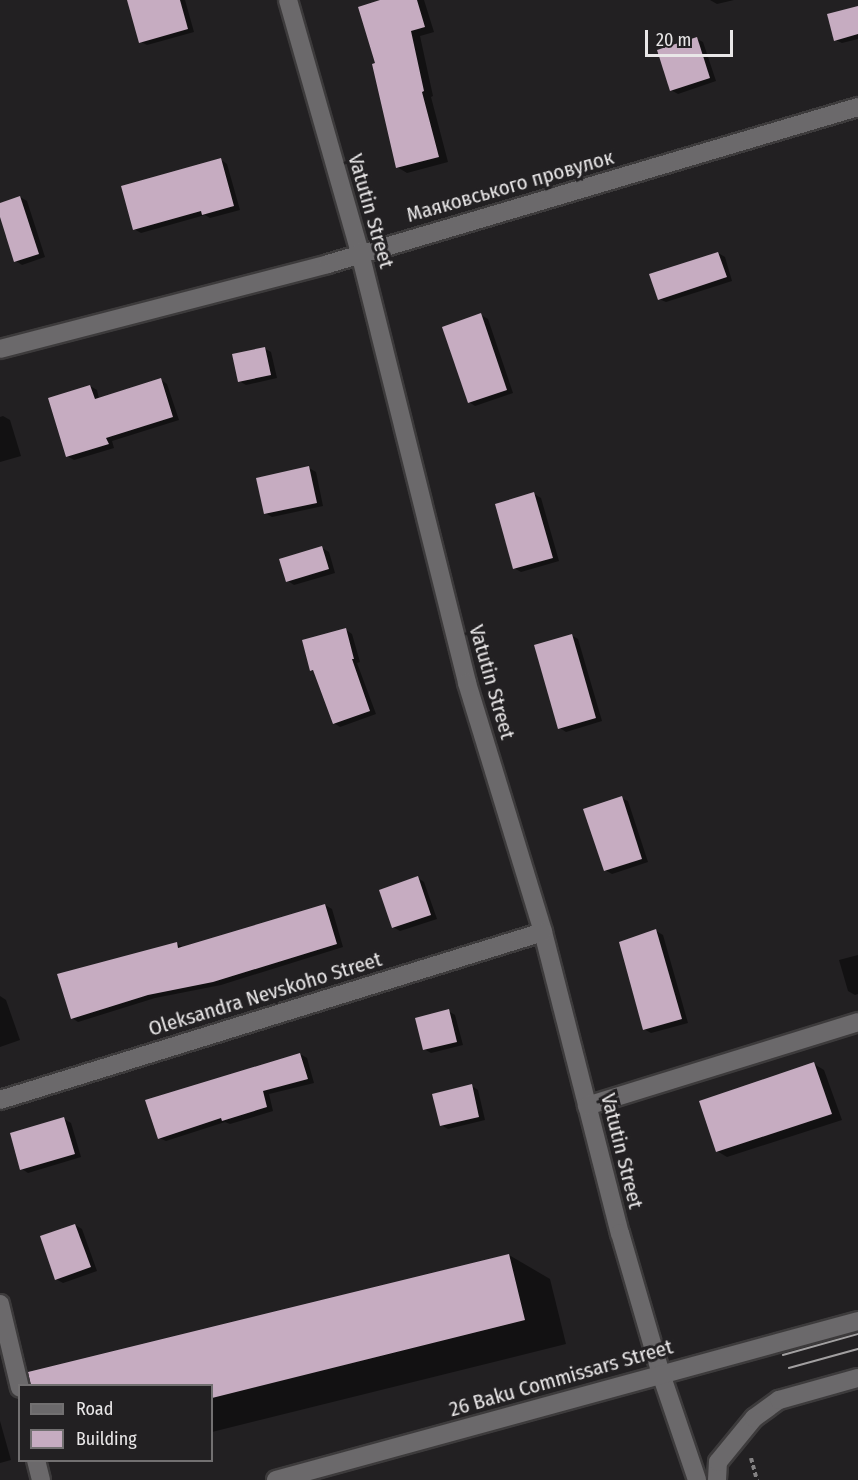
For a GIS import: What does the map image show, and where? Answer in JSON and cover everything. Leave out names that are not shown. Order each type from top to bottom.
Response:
[{"type":"street","name":"Vatutin Street","points":[[288,0],[360,254],[467,683],[543,932],[620,1233],[661,1374],[697,1480]]},
{"type":"street","name":"Маяковського провулок","points":[[0,348],[360,254],[858,107]]},
{"type":"street","name":"Oleksandra Nevskoho Street","points":[[0,1100],[543,932]]},
{"type":"street","points":[[587,1106],[858,1022]]},
{"type":"street","points":[[0,1304],[19,1384]]},
{"type":"street","name":"26 Baku Commissars Street","points":[[276,1480],[319,1475],[661,1374],[858,1321]]},
{"type":"street","points":[[717,1480],[718,1462],[754,1418],[779,1400],[858,1378]]},
{"type":"street","points":[[36,1462],[41,1480]]},
{"type":"building","points":[[127,0],[180,0],[188,29],[139,43]]},
{"type":"building","points":[[380,0],[417,0],[425,27],[411,31],[424,91],[422,92],[439,157],[396,168],[372,64],[375,63],[358,7]]},
{"type":"building","points":[[858,6],[858,34],[834,41],[827,14]]},
{"type":"building","points":[[697,37],[710,78],[670,91],[657,50]]},
{"type":"building","points":[[221,158],[234,206],[202,215],[201,211],[133,230],[121,186]]},
{"type":"building","points":[[20,196],[39,254],[14,262],[0,217],[0,203]]},
{"type":"building","points":[[718,252],[727,277],[658,300],[649,274]]},
{"type":"building","points":[[481,313],[507,390],[468,403],[442,327]]},
{"type":"building","points":[[265,347],[271,375],[238,382],[232,354]]},
{"type":"building","points":[[161,378],[173,417],[106,438],[109,444],[66,457],[48,398],[90,385],[95,399]]},
{"type":"building","points":[[309,466],[317,503],[264,514],[256,478]]},
{"type":"building","points":[[534,492],[553,558],[513,569],[495,504]]},
{"type":"building","points":[[322,546],[329,569],[286,582],[279,559]]},
{"type":"building","points":[[346,628],[354,659],[352,659],[370,711],[333,724],[313,670],[310,671],[302,640]]},
{"type":"building","points":[[572,634],[596,718],[558,729],[534,645]]},
{"type":"building","points":[[622,796],[642,859],[604,871],[583,809]]},
{"type":"building","points":[[418,876],[431,915],[392,928],[379,890]]},
{"type":"building","points":[[325,904],[337,944],[213,982],[148,995],[71,1019],[57,974],[177,942],[178,948]]},
{"type":"building","points":[[656,929],[682,1019],[643,1030],[619,942]]},
{"type":"building","points":[[449,1009],[457,1042],[423,1050],[415,1018]]},
{"type":"building","points":[[300,1053],[308,1079],[263,1091],[267,1107],[222,1121],[221,1118],[158,1139],[145,1100]]},
{"type":"building","points":[[814,1062],[832,1114],[716,1152],[699,1101]]},
{"type":"building","points":[[472,1084],[479,1117],[440,1126],[432,1094]]},
{"type":"building","points":[[64,1117],[75,1154],[20,1170],[10,1133]]},
{"type":"building","points":[[75,1224],[91,1267],[55,1280],[40,1236]]},
{"type":"building","points":[[509,1254],[525,1320],[213,1398],[213,1384],[31,1384],[28,1372]]},
{"type":"tram line","points":[[783,1355],[858,1334]]},
{"type":"tram line","points":[[789,1368],[858,1349]]}]
